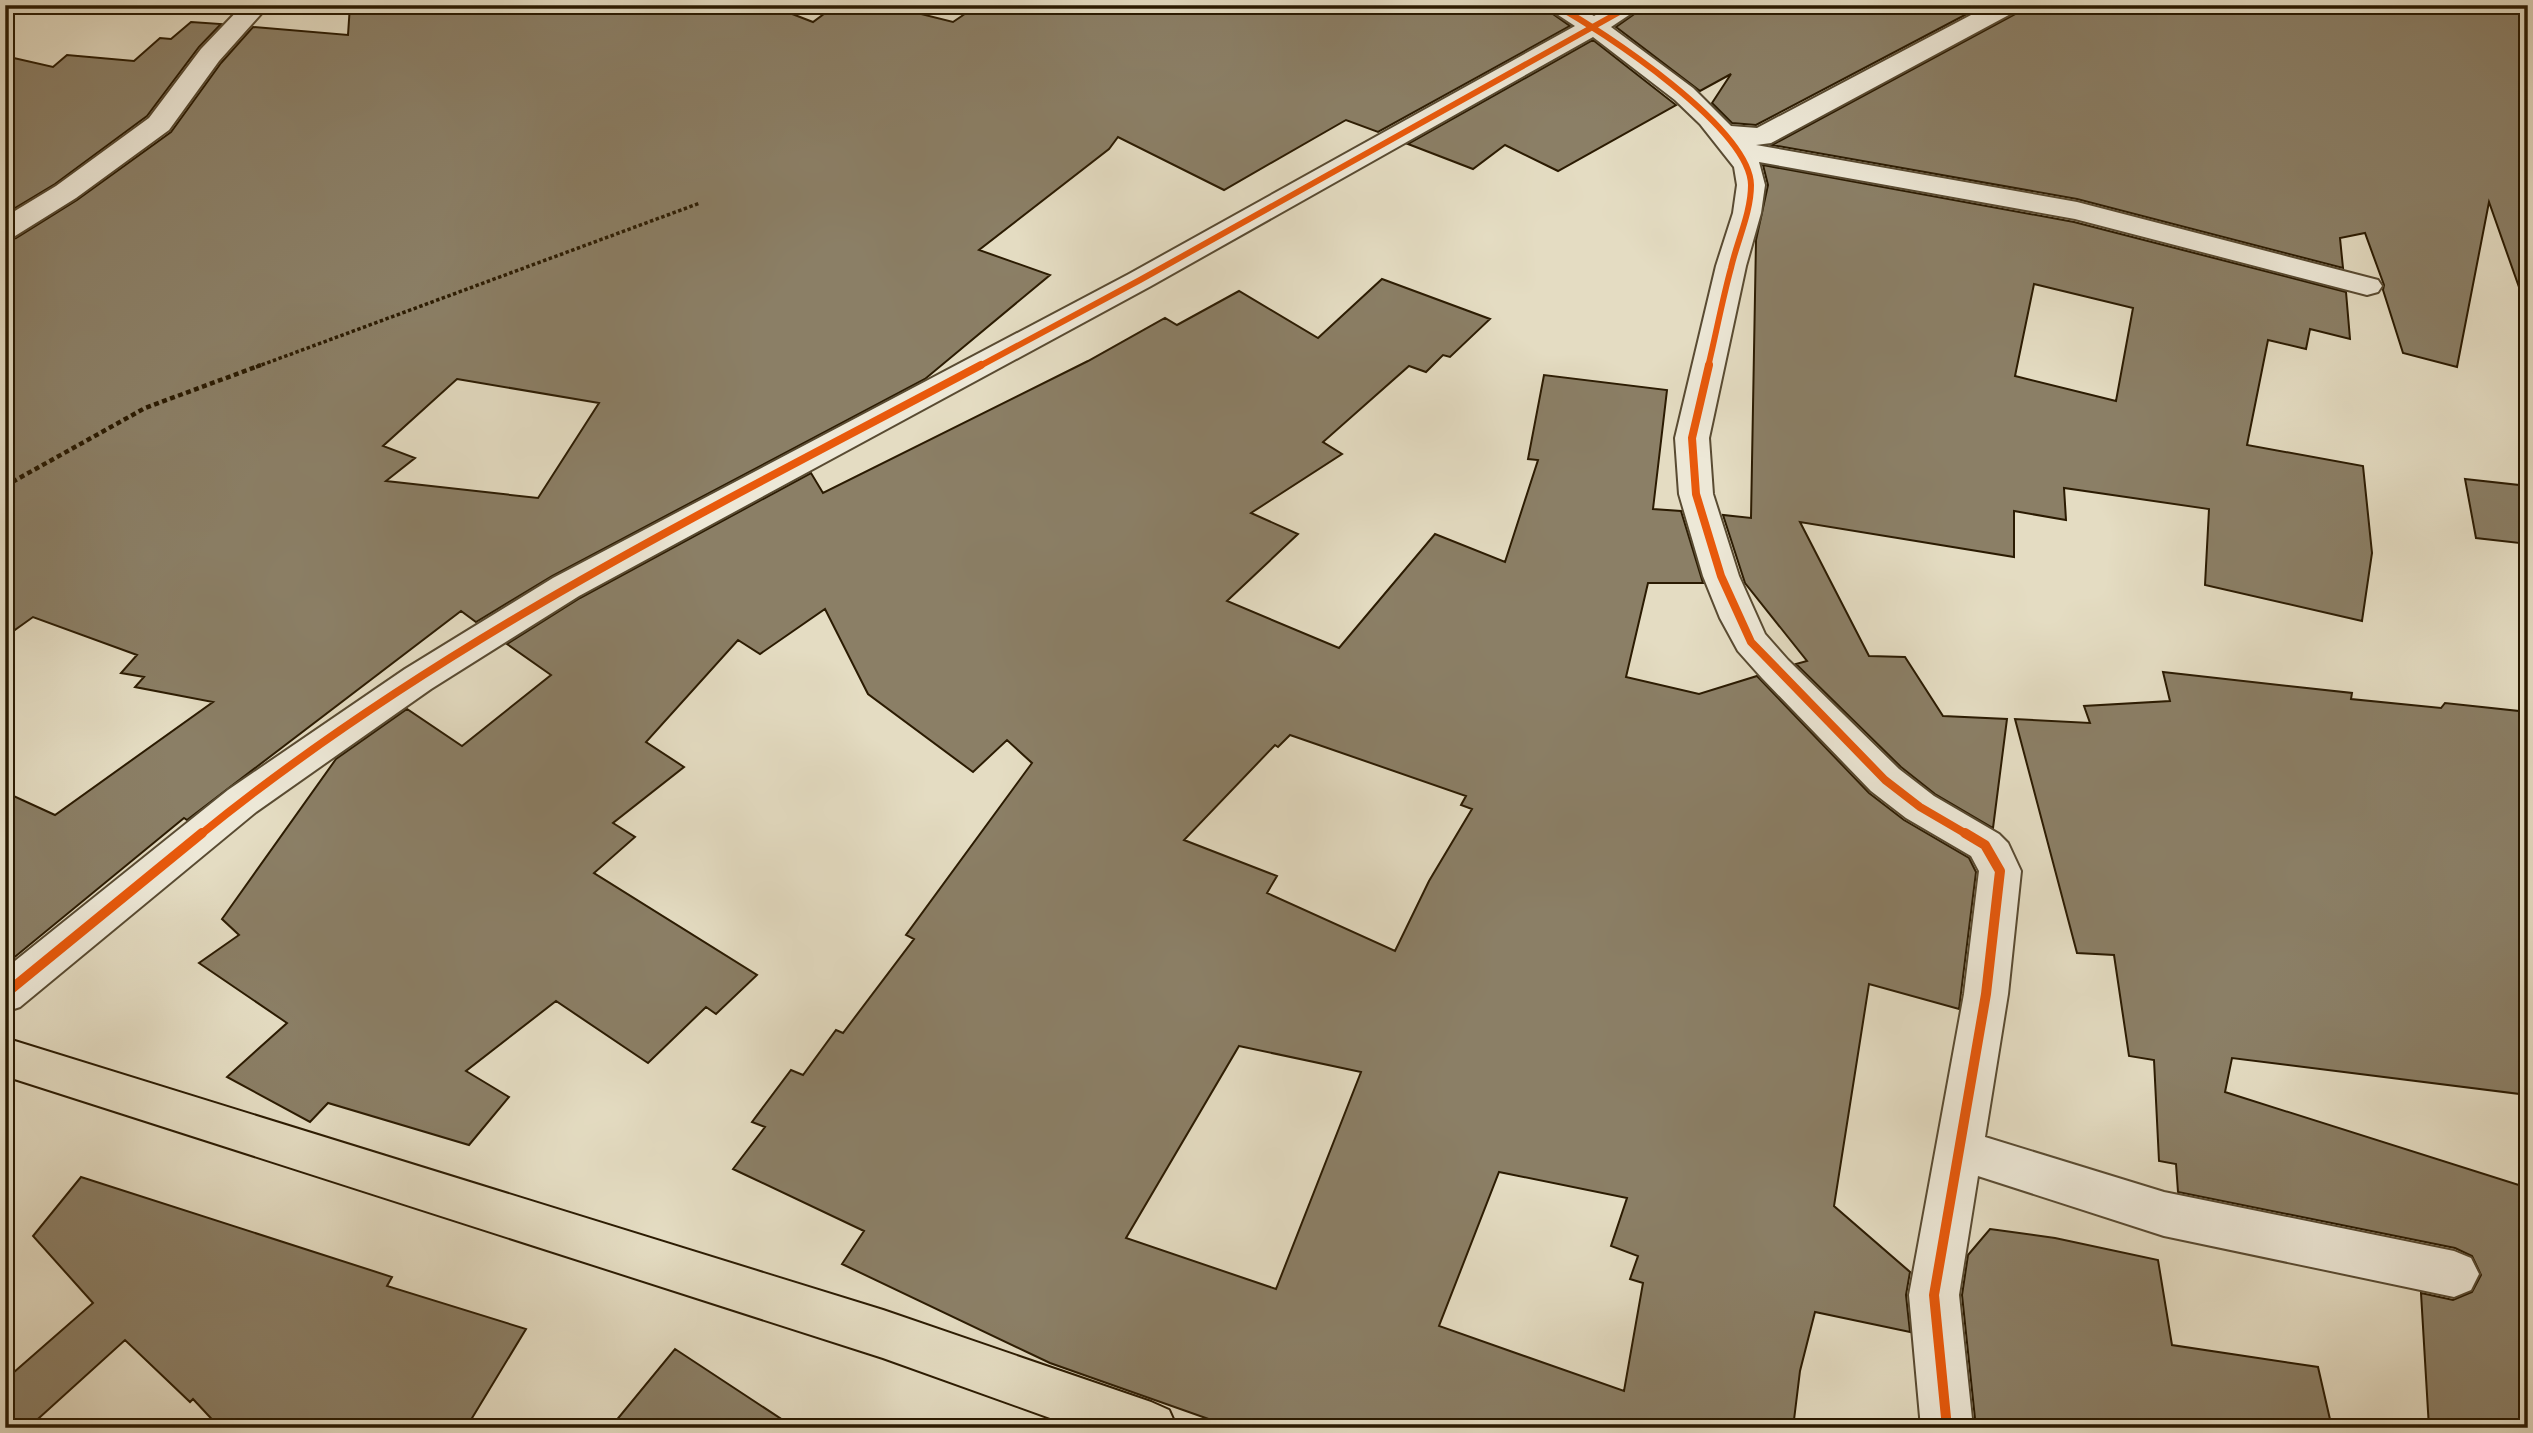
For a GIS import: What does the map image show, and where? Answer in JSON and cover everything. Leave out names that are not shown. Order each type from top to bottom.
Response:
[{"type":"main road","points":[[5,1057],[883,1334],[1151,1428]]},
{"type":"street","points":[[5,230],[66,192],[159,124],[210,55],[257,5]]},
{"type":"street","points":[[1555,5],[1595,27],[1684,94],[1748,166],[1751,185],[1692,438],[1696,494],[1721,576],[1751,642],[1885,780],[1920,807],[1977,839],[1993,854],[1997,862],[2000,885],[1996,920],[1961,1150],[1934,1294],[1947,1428]]},
{"type":"street","points":[[5,994],[243,801],[418,679],[566,587],[1140,280],[1632,5]]},
{"type":"street","points":[[1728,141],[1761,137],[2009,5]]},
{"type":"street","points":[[1728,141],[2064,208],[2367,286]]},
{"type":"street","points":[[1961,1150],[2164,1214],[2244,1233],[2455,1274]]},
{"type":"path","points":[[5,486],[145,408],[700,203]]},
{"type":"building","points":[[350,5],[769,5],[813,22],[836,5],[885,5],[953,22],[978,5],[1040,11],[1042,5],[1540,5],[1570,26],[1378,132],[1346,120],[1224,190],[1118,137],[1109,149],[979,250],[1050,275],[925,379],[552,576],[476,622],[461,611],[187,820],[184,818],[5,965],[5,792],[55,815],[213,702],[135,687],[144,677],[121,673],[137,655],[33,617],[5,637],[5,241],[16,238],[77,200],[171,132],[221,63],[253,27],[348,35]],"holes":[[[457,379],[599,403],[538,498],[386,481],[415,458],[383,446]]]},
{"type":"building","points":[[1647,5],[1984,5],[1756,125],[1732,123],[1712,103],[1731,74],[1700,91],[1616,27]]},
{"type":"building","points":[[2023,5],[2528,5],[2528,289],[2520,290],[2489,202],[2457,367],[2403,353],[2383,290],[2384,285],[2365,233],[2340,238],[2343,268],[2077,199],[1772,145],[2019,12]]},
{"type":"building","points":[[191,22],[221,24],[199,47],[147,116],[55,184],[5,214],[5,56],[53,67],[67,55],[134,61],[160,38],[171,39]]},
{"type":"building","points":[[1593,40],[1676,105],[1558,171],[1505,145],[1473,169],[1408,144]]},
{"type":"building","points":[[1763,165],[2074,222],[2346,292],[2350,339],[2310,329],[2306,349],[2268,340],[2247,445],[2363,466],[2372,553],[2362,621],[2205,585],[2209,509],[2064,488],[2066,520],[2014,511],[2014,557],[1800,522],[1869,656],[1905,657],[1943,716],[2007,719],[1993,828],[1935,794],[1901,767],[1796,664],[1807,661],[1745,583],[1723,515],[1751,518],[1756,240],[1768,185]],"holes":[[[2034,284],[2133,308],[2116,401],[2015,376]]]},
{"type":"building","points":[[1382,279],[1490,319],[1450,357],[1443,355],[1426,372],[1409,366],[1323,442],[1342,454],[1251,513],[1298,534],[1227,601],[1339,648],[1435,534],[1505,562],[1538,460],[1528,459],[1544,375],[1667,390],[1653,509],[1681,511],[1703,583],[1648,583],[1626,677],[1699,694],[1757,676],[1869,793],[1904,820],[1969,858],[1976,872],[1959,1009],[1869,984],[1834,1206],[1910,1272],[1906,1295],[1910,1332],[1815,1312],[1800,1371],[1793,1428],[1234,1428],[1050,1363],[842,1264],[864,1231],[733,1169],[765,1127],[752,1122],[791,1070],[803,1075],[836,1030],[843,1033],[914,939],[906,935],[1032,763],[1007,740],[973,772],[868,694],[825,609],[760,654],[738,640],[646,742],[684,767],[613,823],[635,837],[594,873],[757,975],[716,1014],[706,1007],[648,1063],[556,1001],[466,1071],[509,1097],[469,1145],[328,1103],[310,1122],[227,1077],[287,1023],[199,963],[239,935],[222,919],[336,759],[407,709],[462,746],[551,675],[507,644],[580,598],[811,473],[823,493],[1088,361],[1165,318],[1177,325],[1239,291],[1318,338]],"holes":[[[1290,735],[1466,796],[1461,805],[1472,809],[1429,881],[1395,951],[1267,893],[1277,876],[1184,840],[1275,745],[1278,747]],[[1239,1046],[1361,1072],[1276,1289],[1126,1238]],[[1499,1172],[1627,1198],[1611,1246],[1638,1256],[1630,1279],[1643,1283],[1624,1391],[1439,1326]]]},
{"type":"building","points":[[2465,479],[2528,486],[2528,544],[2476,538]]},
{"type":"building","points":[[2163,672],[2352,693],[2351,699],[2441,708],[2445,703],[2528,712],[2528,1095],[2232,1058],[2225,1092],[2522,1186],[2525,1302],[2528,1303],[2528,1428],[2429,1428],[2421,1293],[2453,1300],[2472,1292],[2481,1275],[2472,1256],[2455,1248],[2178,1192],[2176,1164],[2159,1161],[2154,1060],[2129,1056],[2114,955],[2077,953],[2015,719],[2090,723],[2084,706],[2170,701]]},
{"type":"building","points":[[81,1177],[392,1277],[387,1286],[526,1329],[466,1428],[220,1428],[193,1399],[190,1402],[125,1340],[28,1428],[5,1428],[5,1380],[93,1303],[33,1236]]},
{"type":"building","points":[[1990,1229],[2055,1238],[2158,1260],[2172,1345],[2318,1367],[2332,1428],[1976,1428],[1962,1295],[1968,1255]]},
{"type":"building","points":[[675,1349],[795,1428],[610,1428]]},
{"type":"cycle path","points":[[1555,5],[1595,27],[1684,94],[1710,118],[1748,166],[1751,185],[1747,213],[1731,266],[1692,438],[1696,494],[1721,576],[1738,618],[1751,642],[1775,669],[1885,780],[1920,807],[1985,845],[1993,854],[2000,871],[1986,994],[1934,1295],[1947,1428]]},
{"type":"cycle path","points":[[5,994],[242,801],[418,679],[566,587],[1140,280],[1632,5]]}]
